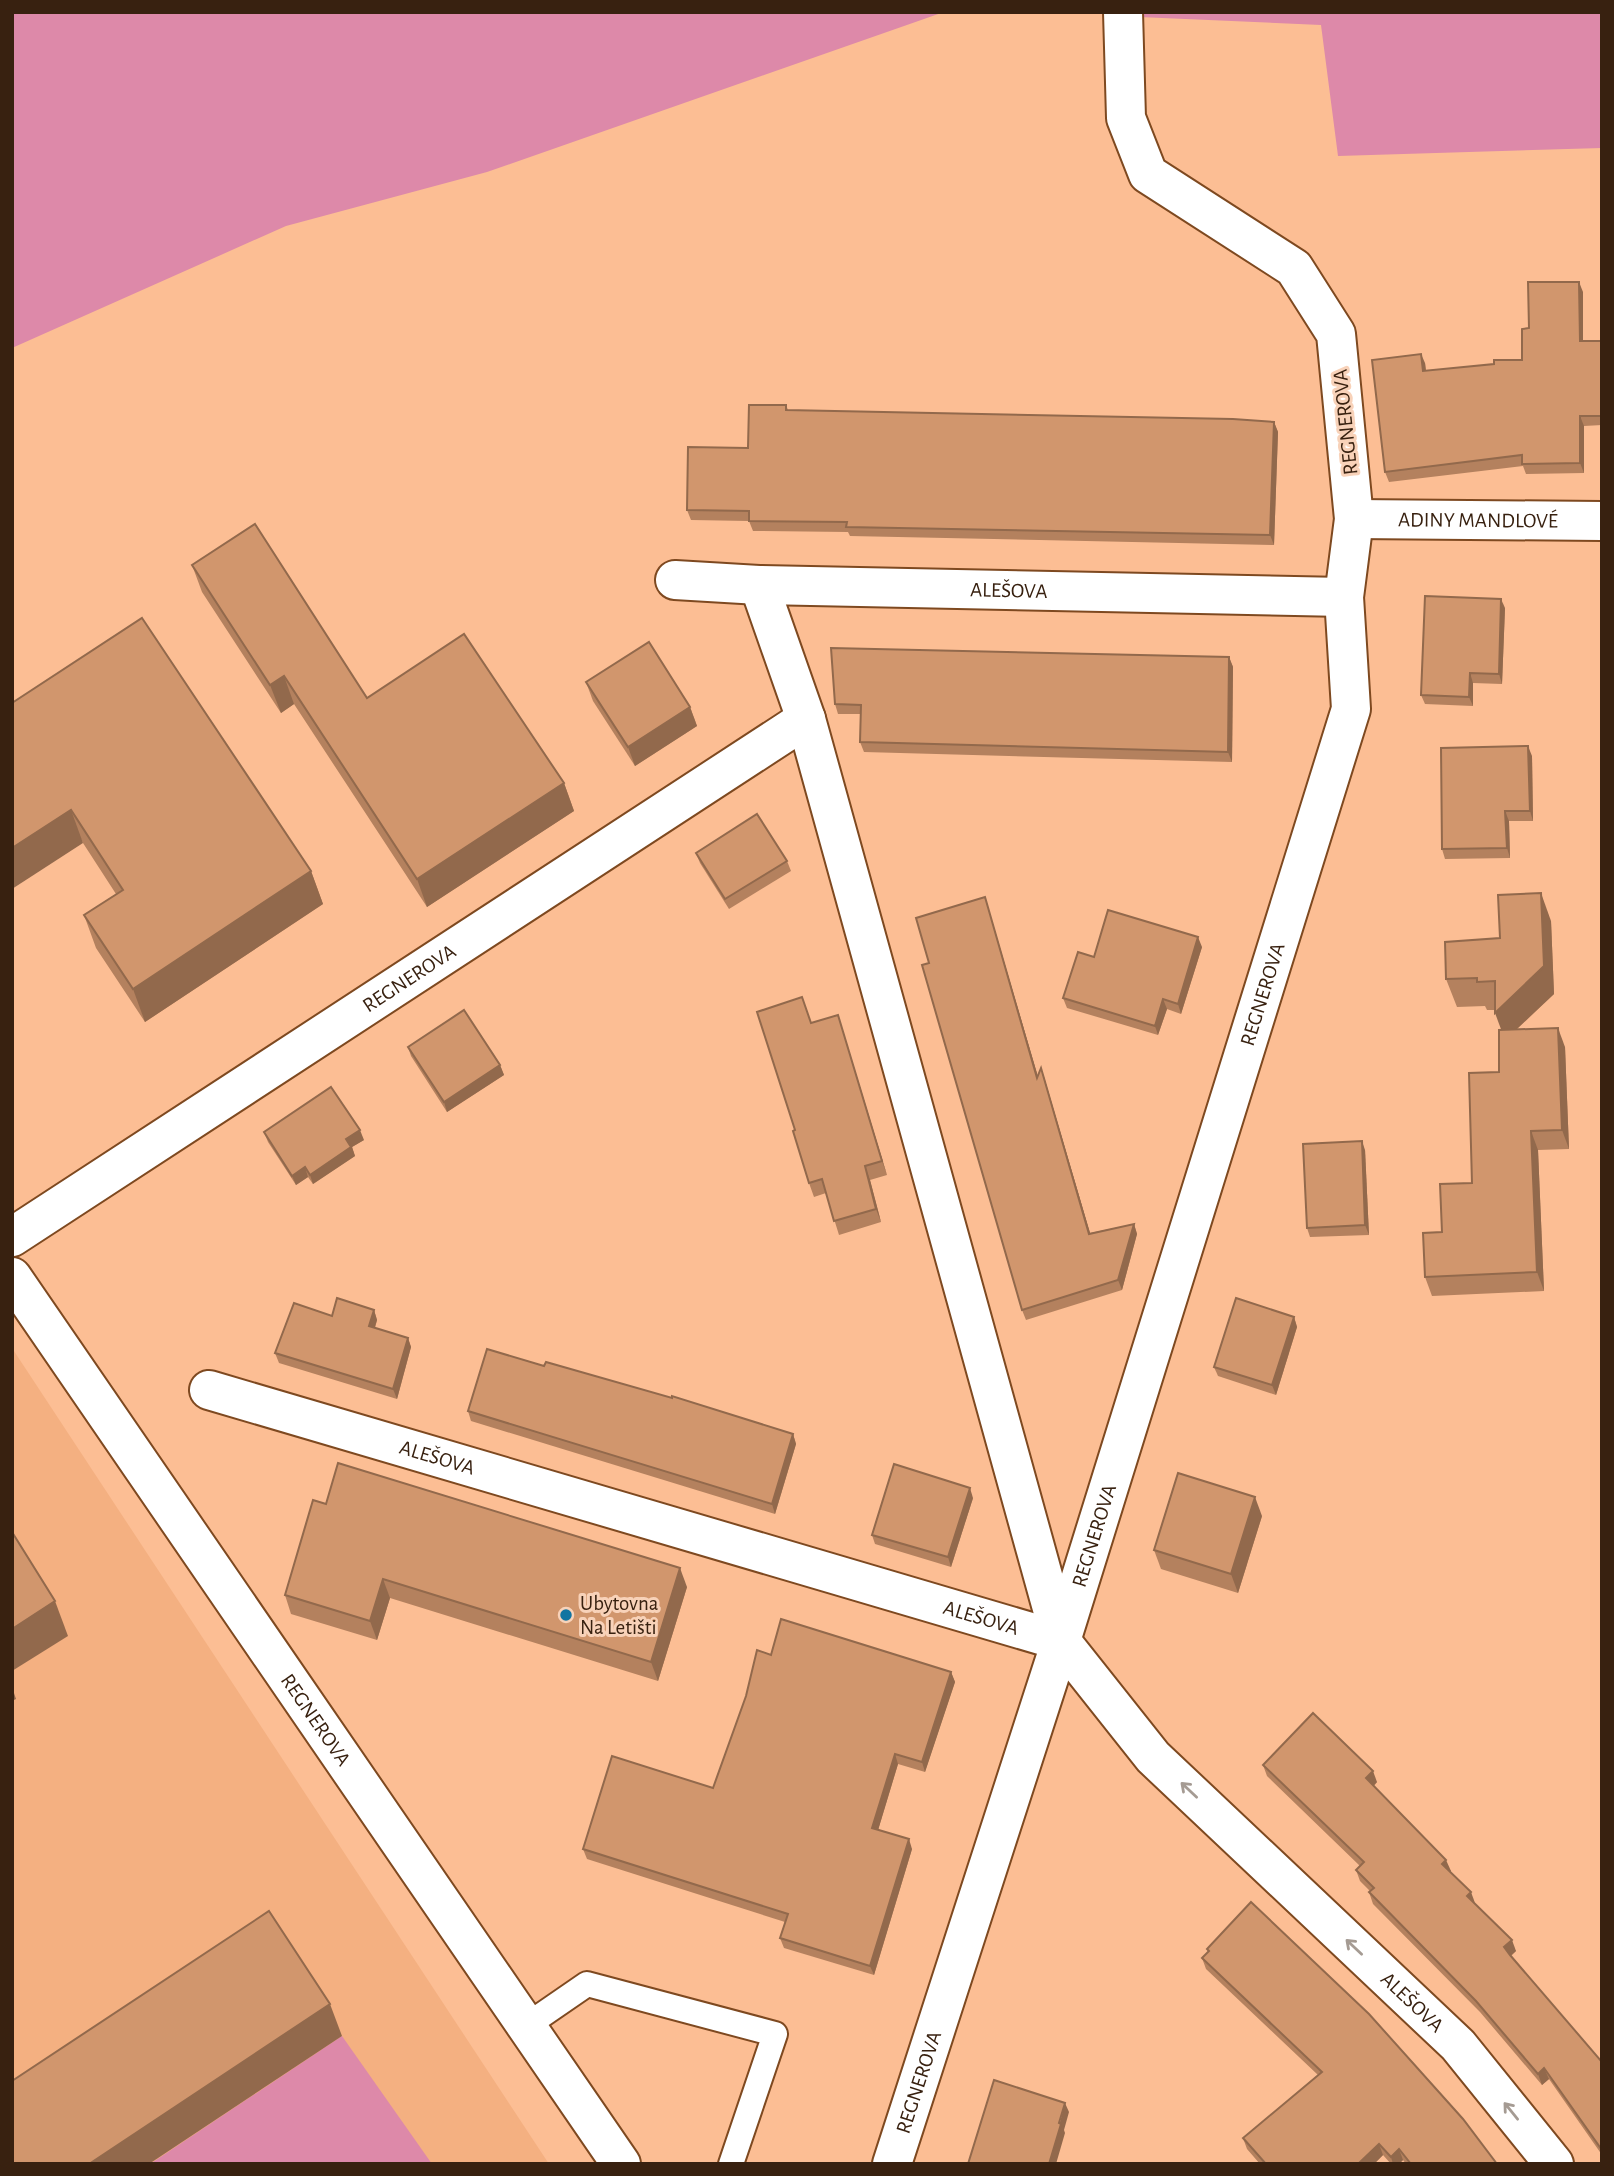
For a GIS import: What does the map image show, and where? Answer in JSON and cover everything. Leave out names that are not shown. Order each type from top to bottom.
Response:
[{"type":"street","name":"REGNEROVA","points":[[892,2164],[1062,1641],[1352,709],[1344,597],[1354,519],[1336,334],[1294,268],[1148,174],[1126,118],[1123,12]]},
{"type":"street","name":"ADINY MANDLOVÉ","points":[[1354,519],[1602,521]]},
{"type":"street","name":"ALEŠOVA","points":[[675,580],[759,585],[1344,597]]},
{"type":"street","name":"REGNEROVA","points":[[759,585],[806,719],[1062,1641]]},
{"type":"street","name":"REGNEROVA","points":[[12,1237],[806,719]]},
{"type":"street","name":"REGNEROVA","points":[[12,1277],[621,2164]]},
{"type":"street","name":"ALEŠOVA","points":[[209,1390],[1062,1641],[1153,1757],[1458,2045],[1554,2164]]},
{"type":"lane","points":[[526,2026],[587,1984],[775,2034],[731,2164]]},
{"type":"shaded area","points":[[12,12],[944,12],[487,172],[286,226],[12,348]]},
{"type":"shaded area","points":[[1139,12],[1602,12],[1602,148],[1338,156],[1321,25],[1139,17]]},
{"type":"shaded area","points":[[12,1348],[549,2164],[12,2164]]},
{"type":"shaded area","points":[[342,2036],[432,2164],[150,2164]]},
{"type":"building","points":[[1528,282],[1579,282],[1580,341],[1602,341],[1602,416],[1580,416],[1580,463],[1522,464],[1522,455],[1385,472],[1372,360],[1421,354],[1423,371],[1494,364],[1494,360],[1522,360],[1522,329],[1529,328]]},
{"type":"building","points":[[749,405],[786,405],[786,410],[1274,422],[1270,535],[846,527],[847,522],[749,521],[749,511],[687,510],[688,447],[748,448]]},
{"type":"building","points":[[255,524],[367,698],[464,634],[564,783],[417,879],[284,676],[270,685],[192,565]]},
{"type":"building","points":[[1425,596],[1501,599],[1499,674],[1470,673],[1469,697],[1421,695]]},
{"type":"building","points":[[142,618],[311,871],[133,989],[84,915],[123,890],[71,810],[12,848],[12,703]]},
{"type":"building","points":[[649,642],[690,707],[628,747],[586,682]]},
{"type":"building","points":[[831,648],[1229,657],[1228,752],[860,742],[861,705],[835,704]]},
{"type":"building","points":[[1528,746],[1530,811],[1505,811],[1507,848],[1442,849],[1441,748]]},
{"type":"building","points":[[757,814],[787,861],[725,899],[696,853]]},
{"type":"building","points":[[1541,893],[1544,966],[1495,1013],[1495,981],[1477,982],[1477,978],[1446,979],[1445,942],[1500,938],[1498,895]]},
{"type":"building","points":[[985,897],[1037,1078],[1041,1068],[1089,1234],[1134,1224],[1118,1280],[1022,1310],[922,965],[929,963],[916,918]]},
{"type":"building","points":[[1108,910],[1198,937],[1178,1004],[1163,999],[1155,1026],[1063,998],[1078,952],[1094,957]]},
{"type":"building","points":[[802,997],[811,1023],[838,1015],[882,1161],[865,1166],[876,1209],[834,1221],[822,1179],[809,1183],[757,1012]]},
{"type":"building","points":[[464,1010],[500,1065],[444,1102],[408,1047]]},
{"type":"building","points":[[1558,1028],[1562,1130],[1531,1131],[1537,1272],[1425,1277],[1423,1233],[1442,1232],[1440,1184],[1472,1183],[1469,1073],[1499,1072],[1499,1030]]},
{"type":"building","points":[[331,1087],[360,1130],[346,1139],[351,1147],[310,1175],[305,1167],[292,1176],[264,1132]]},
{"type":"building","points":[[1362,1141],[1365,1225],[1307,1228],[1303,1144]]},
{"type":"building","points":[[337,1298],[374,1310],[369,1326],[408,1338],[393,1389],[275,1353],[294,1303],[332,1316]]},
{"type":"building","points":[[1236,1298],[1294,1317],[1272,1385],[1214,1367]]},
{"type":"building","points":[[487,1349],[544,1366],[546,1362],[672,1396],[793,1434],[772,1504],[468,1411]]},
{"type":"building","points":[[338,1463],[680,1568],[651,1662],[383,1579],[370,1621],[285,1595],[313,1500],[326,1504]]},
{"type":"building","points":[[894,1464],[970,1488],[948,1557],[872,1535]]},
{"type":"building","points":[[1178,1473],[1255,1497],[1231,1574],[1154,1550]]},
{"type":"building","points":[[12,1532],[55,1601],[12,1629]]},
{"type":"building","points":[[781,1619],[951,1672],[922,1762],[895,1754],[872,1828],[909,1839],[870,1966],[780,1938],[788,1914],[583,1849],[612,1756],[713,1788],[746,1696],[757,1650],[771,1655]]},
{"type":"building","points":[[1313,1713],[1373,1771],[1366,1778],[1446,1860],[1442,1864],[1471,1892],[1467,1896],[1512,1940],[1504,1947],[1510,1955],[1602,2062],[1602,2150],[1544,2068],[1538,2074],[1476,2001],[1369,1892],[1374,1888],[1356,1870],[1364,1862],[1263,1765]]},
{"type":"building","points":[[1251,1902],[1369,2014],[1463,2119],[1497,2164],[1411,2164],[1399,2149],[1391,2157],[1379,2144],[1358,2164],[1266,2164],[1243,2138],[1322,2072],[1202,1958],[1209,1951],[1207,1949]]},
{"type":"building","points":[[269,1911],[330,2004],[89,2164],[12,2164],[12,2081]]},
{"type":"building","points":[[994,2080],[1065,2103],[1049,2164],[968,2164]]},
{"type":"place","name":"Ubytovna Na Letišti","points":[[566,1615]]}]
